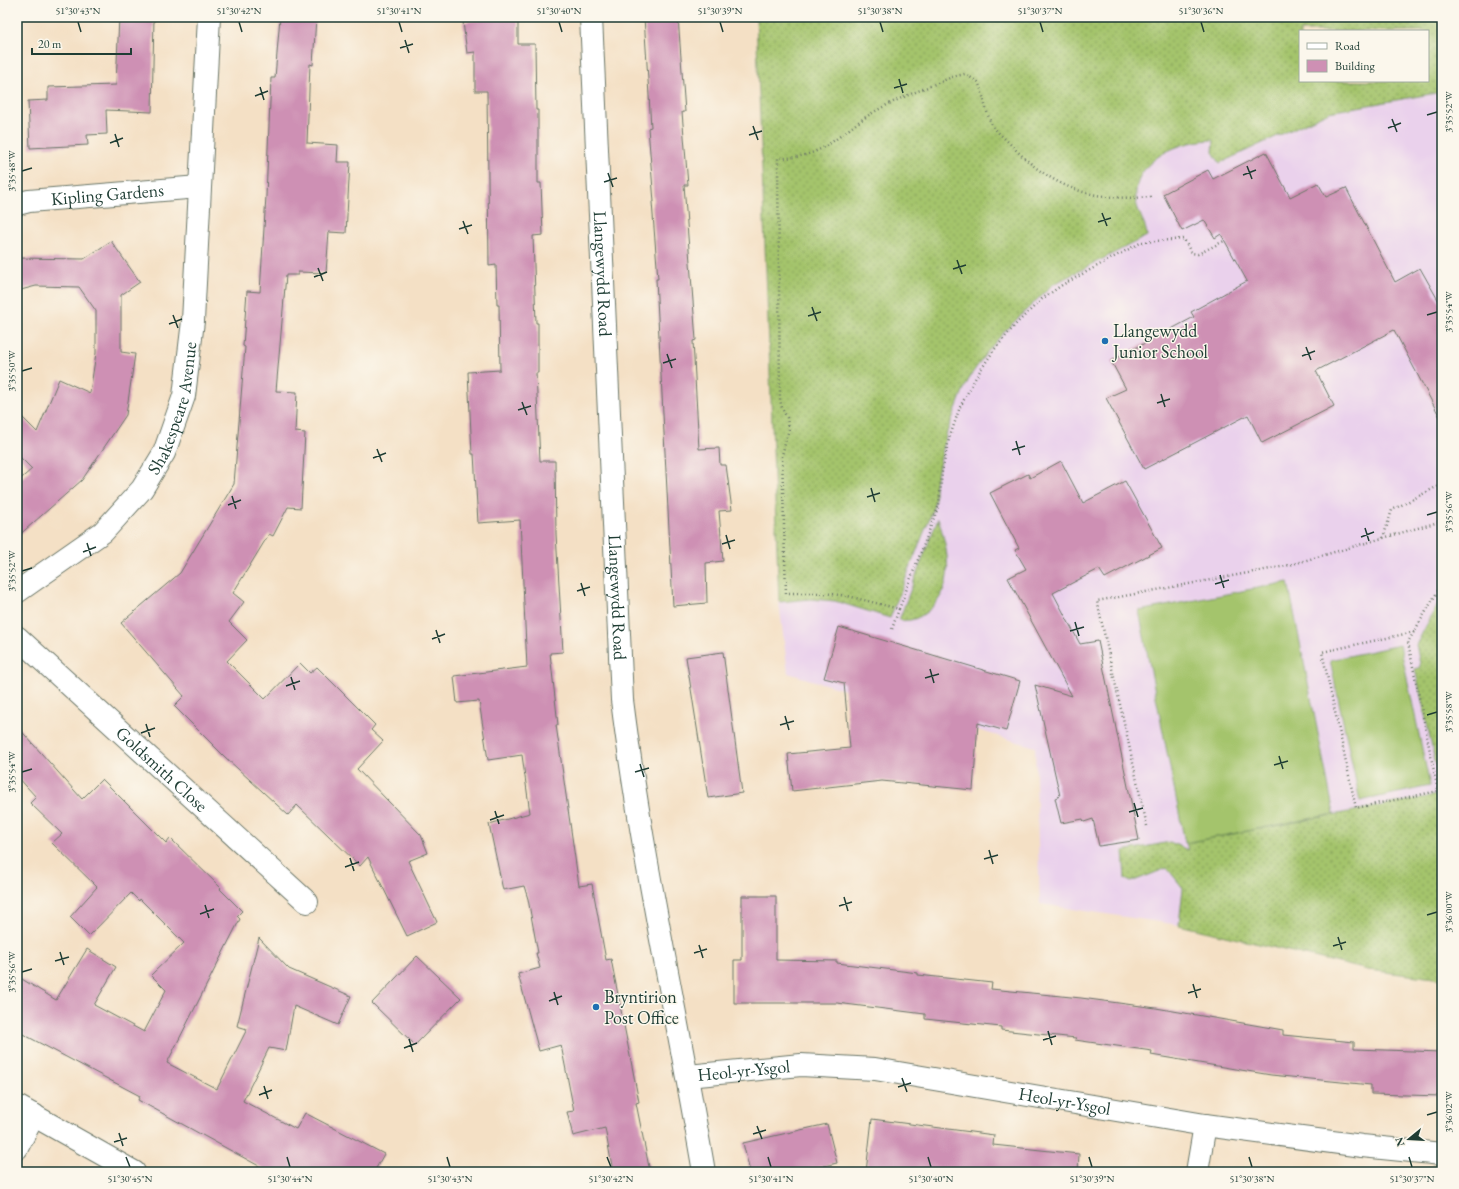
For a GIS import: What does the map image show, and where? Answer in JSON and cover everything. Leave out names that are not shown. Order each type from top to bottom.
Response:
[{"type":"street","name":"Shakespeare Avenue","points":[[17,592],[104,532],[142,489],[164,453],[184,396],[193,321],[209,17]]},
{"type":"street","name":"Llangewydd Road","points":[[591,17],[622,700],[634,792],[653,902],[688,1076],[704,1172]]},
{"type":"street","name":"Kipling Gardens","points":[[17,204],[29,201],[199,187]]},
{"type":"street","name":"Goldsmith Close","points":[[17,637],[307,902]]},
{"type":"street","name":"Heol-yr-Ysgol","points":[[688,1076],[801,1065],[875,1069],[1205,1125],[1362,1146],[1442,1154]]},
{"type":"street","points":[[17,1148],[25,1111],[134,1172]]},
{"type":"street","points":[[1197,1172],[1205,1125]]},
{"type":"path","points":[[899,609],[848,596],[823,593],[786,593],[782,455],[789,429],[787,418],[780,400],[778,158],[802,157],[819,151],[873,112],[952,77],[965,74],[978,82],[989,118],[993,126],[1029,163],[1044,174],[1064,186],[1087,193],[1124,199],[1151,197]]},
{"type":"path","points":[[892,629],[939,505],[942,472],[947,446],[960,408],[979,372],[994,350],[1017,323],[1042,299],[1062,285],[1142,242],[1184,239],[1191,253],[1198,254],[1224,241]]},
{"type":"path","points":[[1382,539],[1392,510],[1442,484]]},
{"type":"path","points":[[1147,826],[1097,601],[1286,566],[1442,521]]},
{"type":"path","points":[[1414,632],[1322,652],[1356,808],[1438,791],[1408,642],[1414,632],[1442,584]]},
{"type":"shaded area","name":"Llangewydd Junior School","points":[[756,17],[1442,17],[1442,979],[1368,970],[1179,925],[1040,904],[1035,747],[788,673],[779,602]]},
{"type":"green space","points":[[756,17],[1442,17],[1442,92],[1329,112],[1220,163],[1213,152],[1214,140],[1201,141],[1174,148],[1150,163],[1142,173],[1137,186],[1136,200],[1147,236],[1052,285],[1005,331],[987,352],[971,375],[947,432],[935,483],[935,500],[932,512],[890,618],[835,601],[810,599],[779,602]]},
{"type":"green space","points":[[938,518],[945,543],[948,568],[947,579],[943,591],[937,601],[925,613],[911,620],[899,620]]},
{"type":"green space","points":[[1288,582],[1334,814],[1185,843],[1139,611]]},
{"type":"green space","points":[[1442,596],[1442,794],[1415,669],[1420,667],[1416,645]]},
{"type":"green space","points":[[1400,645],[1430,786],[1360,801],[1330,660]]},
{"type":"green space","points":[[1442,794],[1442,979],[1368,970],[1179,925],[1183,888],[1167,868],[1131,882],[1125,879],[1123,851],[1170,842],[1188,850],[1186,843]]},
{"type":"building","points":[[119,17],[154,17],[152,112],[106,110],[107,134],[87,135],[88,145],[30,148],[28,101],[48,100],[48,87],[116,85]]},
{"type":"building","points":[[280,17],[316,17],[313,65],[310,64],[307,143],[338,145],[337,162],[350,162],[346,233],[329,232],[326,273],[298,272],[298,275],[286,275],[276,391],[297,392],[295,432],[305,433],[301,508],[288,507],[273,536],[269,534],[233,593],[244,602],[229,622],[247,640],[227,661],[265,699],[300,663],[310,673],[317,667],[375,725],[371,730],[383,741],[357,769],[421,835],[428,853],[408,861],[437,922],[407,936],[368,857],[360,866],[297,805],[288,815],[225,757],[174,706],[184,696],[121,623],[180,573],[234,484],[245,347],[243,346],[247,291],[260,292],[271,78],[275,78]]},
{"type":"building","points":[[481,17],[518,17],[518,44],[535,44],[536,110],[538,110],[538,183],[541,183],[543,235],[533,236],[536,323],[538,323],[538,373],[536,373],[540,461],[555,461],[556,534],[563,652],[550,653],[558,725],[556,725],[579,886],[592,884],[606,960],[611,959],[639,1102],[636,1103],[650,1172],[613,1172],[605,1128],[573,1136],[567,1112],[574,1111],[561,1045],[539,1051],[518,974],[540,968],[536,953],[538,953],[528,899],[524,886],[503,890],[489,824],[530,813],[522,755],[488,760],[479,701],[457,703],[454,676],[527,667],[520,520],[478,523],[474,454],[472,454],[468,372],[500,370],[499,305],[497,305],[496,265],[489,266],[487,91],[475,91],[475,52],[467,53],[463,22],[481,20]]},
{"type":"building","points":[[644,17],[678,17],[685,112],[682,112],[688,185],[684,185],[696,340],[693,341],[699,449],[719,448],[720,465],[726,465],[732,510],[719,511],[723,561],[706,563],[707,603],[673,606],[656,279],[658,279],[652,202],[654,202],[648,128],[651,127]]},
{"type":"building","points":[[1266,152],[1290,197],[1318,183],[1326,197],[1346,188],[1395,282],[1420,268],[1442,307],[1442,421],[1394,330],[1316,371],[1334,406],[1262,443],[1248,415],[1144,469],[1106,398],[1126,389],[1111,361],[1194,317],[1191,312],[1247,281],[1221,234],[1215,238],[1204,220],[1182,231],[1163,194],[1208,170],[1213,179]]},
{"type":"building","points":[[111,241],[140,282],[121,295],[121,352],[135,354],[126,415],[82,480],[17,537],[17,482],[32,469],[17,454],[17,412],[37,432],[59,379],[90,393],[96,353],[96,311],[79,287],[36,286],[17,291],[17,258],[84,259]]},
{"type":"building","points":[[1061,461],[1083,503],[1125,481],[1162,548],[1105,578],[1099,569],[1053,593],[1080,644],[1098,641],[1139,840],[1099,846],[1093,819],[1084,822],[1083,819],[1061,823],[1055,798],[1060,796],[1035,685],[1072,696],[1008,578],[1026,569],[1015,550],[1019,548],[990,493],[1028,474],[1030,478]]},
{"type":"building","points":[[839,627],[1020,681],[1006,731],[978,723],[973,790],[882,781],[792,791],[788,754],[850,748],[844,683],[824,678]]},
{"type":"building","points":[[723,652],[742,793],[708,798],[686,657]]},
{"type":"building","points":[[17,726],[82,799],[102,779],[166,843],[170,838],[242,911],[237,916],[240,919],[167,1063],[217,1089],[247,1029],[237,1026],[259,938],[289,969],[351,996],[338,1025],[294,1006],[286,1051],[269,1048],[243,1101],[296,1129],[305,1113],[384,1154],[374,1172],[270,1172],[138,1100],[140,1096],[17,1031],[17,976],[56,1000],[87,949],[116,967],[94,1005],[144,1032],[166,990],[151,975],[184,943],[140,899],[139,901],[131,893],[89,936],[70,917],[97,887],[52,843],[62,834],[30,803],[36,797],[17,776]]},
{"type":"building","points":[[742,896],[776,896],[776,960],[837,961],[837,963],[918,973],[918,975],[992,983],[991,989],[1081,998],[1156,1008],[1283,1030],[1283,1035],[1354,1042],[1354,1049],[1442,1052],[1442,1096],[1371,1094],[1371,1085],[1271,1075],[1151,1055],[1152,1051],[1075,1040],[1076,1038],[1001,1030],[1001,1027],[925,1019],[925,1014],[837,1003],[734,1003],[734,960],[742,960]]},
{"type":"building","points":[[417,956],[461,998],[415,1045],[372,1003]]},
{"type":"building","points":[[872,1119],[994,1135],[993,1145],[1079,1154],[1078,1172],[866,1172]]},
{"type":"building","points":[[827,1124],[837,1163],[798,1172],[750,1172],[743,1143]]},
{"type":"place","name":"Llangewydd Junior School","points":[[1105,341]]},
{"type":"place","name":"Bryntirion Post Office","points":[[596,1007]]}]
